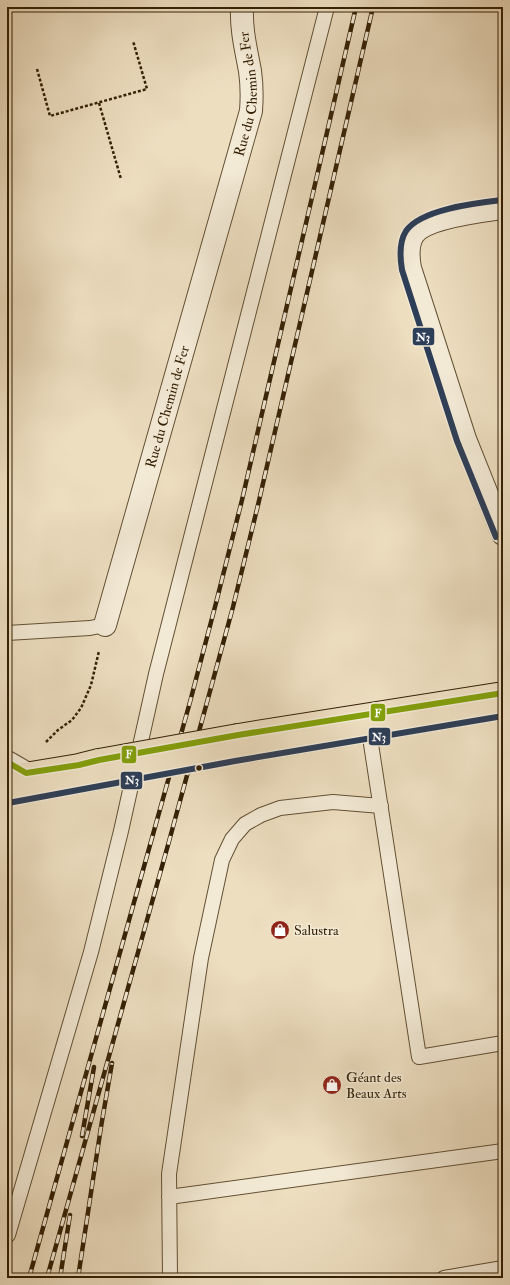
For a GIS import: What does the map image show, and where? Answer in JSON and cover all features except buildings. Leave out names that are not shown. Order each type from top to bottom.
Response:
[{"type":"main road","points":[[7,795],[27,778],[97,770],[503,693]]},
{"type":"main road","points":[[236,744],[369,731],[503,708]]},
{"type":"street","name":"Rue du Chemin de Fer","points":[[105,625],[252,111],[250,72],[243,40],[242,7]]},
{"type":"street","points":[[503,208],[438,219],[423,226],[414,234],[409,244],[408,256],[410,268],[465,439],[503,534]]},
{"type":"street","points":[[7,762],[27,778]]},
{"type":"lane","points":[[8,1234],[91,952],[121,831],[156,674],[327,7]]},
{"type":"lane","points":[[7,632],[90,628],[105,625]]},
{"type":"lane","points":[[369,731],[419,1056],[503,1043]]},
{"type":"lane","points":[[170,1278],[169,1174],[201,958],[222,860],[232,839],[245,824],[261,815],[280,808],[333,802],[381,806]]},
{"type":"lane","points":[[169,1197],[503,1151]]},
{"type":"lane","points":[[444,1278],[503,1268]]},
{"type":"path","points":[[37,69],[50,116],[147,89],[133,41]]},
{"type":"path","points":[[99,103],[121,179]]},
{"type":"path","points":[[27,778],[46,742],[58,730],[72,720],[81,708],[91,686],[105,625]]},
{"type":"railway","points":[[29,1278],[190,702],[216,603],[242,500],[356,7]]},
{"type":"railway","points":[[47,1278],[233,607],[373,7]]},
{"type":"railway","points":[[78,1278],[112,1063]]},
{"type":"railway","points":[[82,1136],[94,1067]]},
{"type":"railway","points":[[60,1278],[70,1215]]},
{"type":"transit line","name":"N3","points":[[496,537],[457,441],[402,270],[401,250],[402,240],[406,231],[413,223],[424,217],[450,208],[502,200]]},
{"type":"transit line","name":"F","points":[[7,762],[26,773],[79,765],[99,760],[238,735],[503,693]]},
{"type":"transit line","name":"N3","points":[[8,803],[235,761],[503,716]]},
{"type":"place","name":"Salustra","points":[[280,930]]},
{"type":"place","name":"Géant des Beaux Arts","points":[[332,1085]]}]
